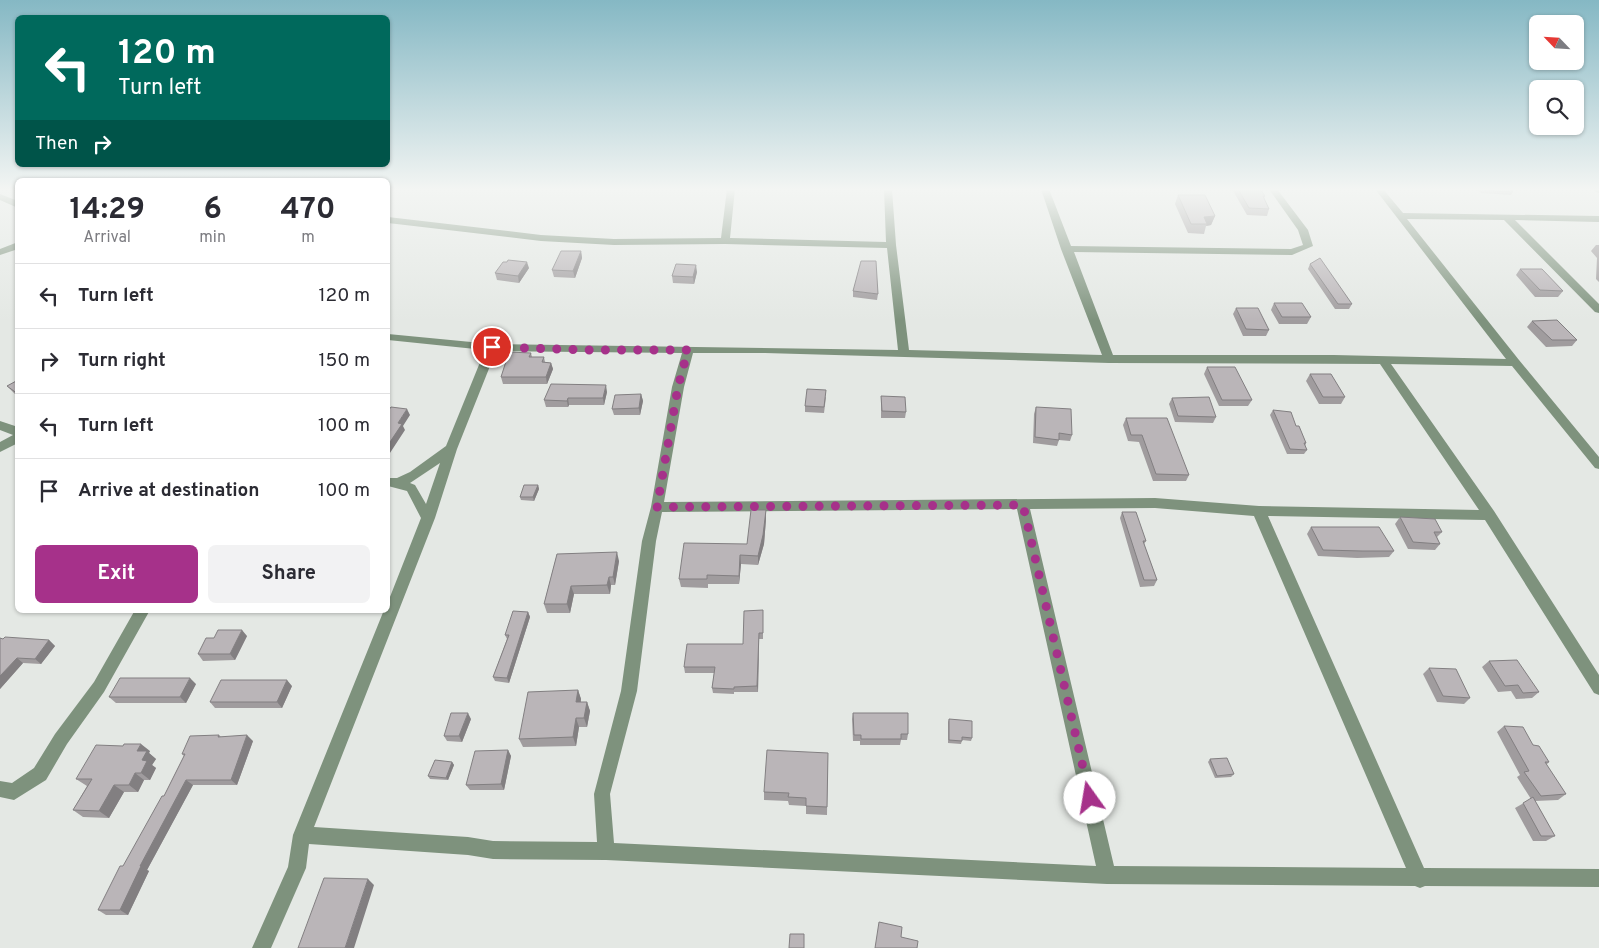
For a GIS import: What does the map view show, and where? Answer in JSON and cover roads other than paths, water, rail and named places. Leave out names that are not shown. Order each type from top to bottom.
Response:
[{"type":"street","points":[[506,233],[541,238],[614,242],[725,241],[891,245]]},
{"type":"street","points":[[725,241],[726,233]]},
{"type":"street","points":[[890,233],[904,354]]},
{"type":"street","points":[[1060,233],[1109,360]]},
{"type":"street","points":[[1066,249],[1292,252],[1308,246],[1304,233]]},
{"type":"street","points":[[1415,233],[1515,362],[1599,465]]},
{"type":"street","points":[[1522,233],[1599,310]]},
{"type":"street","points":[[0,252],[15,246]]},
{"type":"street","points":[[390,337],[492,347],[587,350],[765,350],[1109,360],[1515,362]]},
{"type":"street","points":[[261,948],[297,868],[302,835],[428,518],[451,449],[492,347]]},
{"type":"street","points":[[606,850],[602,794],[629,691],[638,610],[649,541],[657,507],[678,387],[688,350]]},
{"type":"street","points":[[1383,360],[1489,514],[1599,688]]},
{"type":"street","points":[[0,425],[15,431]]},
{"type":"street","points":[[0,448],[15,440]]},
{"type":"street","points":[[393,483],[414,475],[451,449]]},
{"type":"street","points":[[393,483],[411,488],[428,518]]},
{"type":"street","points":[[657,507],[1155,503],[1258,511],[1489,514]]},
{"type":"street","points":[[1023,505],[1107,876]]},
{"type":"street","points":[[1258,511],[1420,878]]},
{"type":"street","points":[[0,789],[14,792],[40,774],[61,739],[99,687],[141,613]]},
{"type":"street","points":[[302,835],[468,846],[493,850],[606,850],[1107,876],[1599,878]]}]
